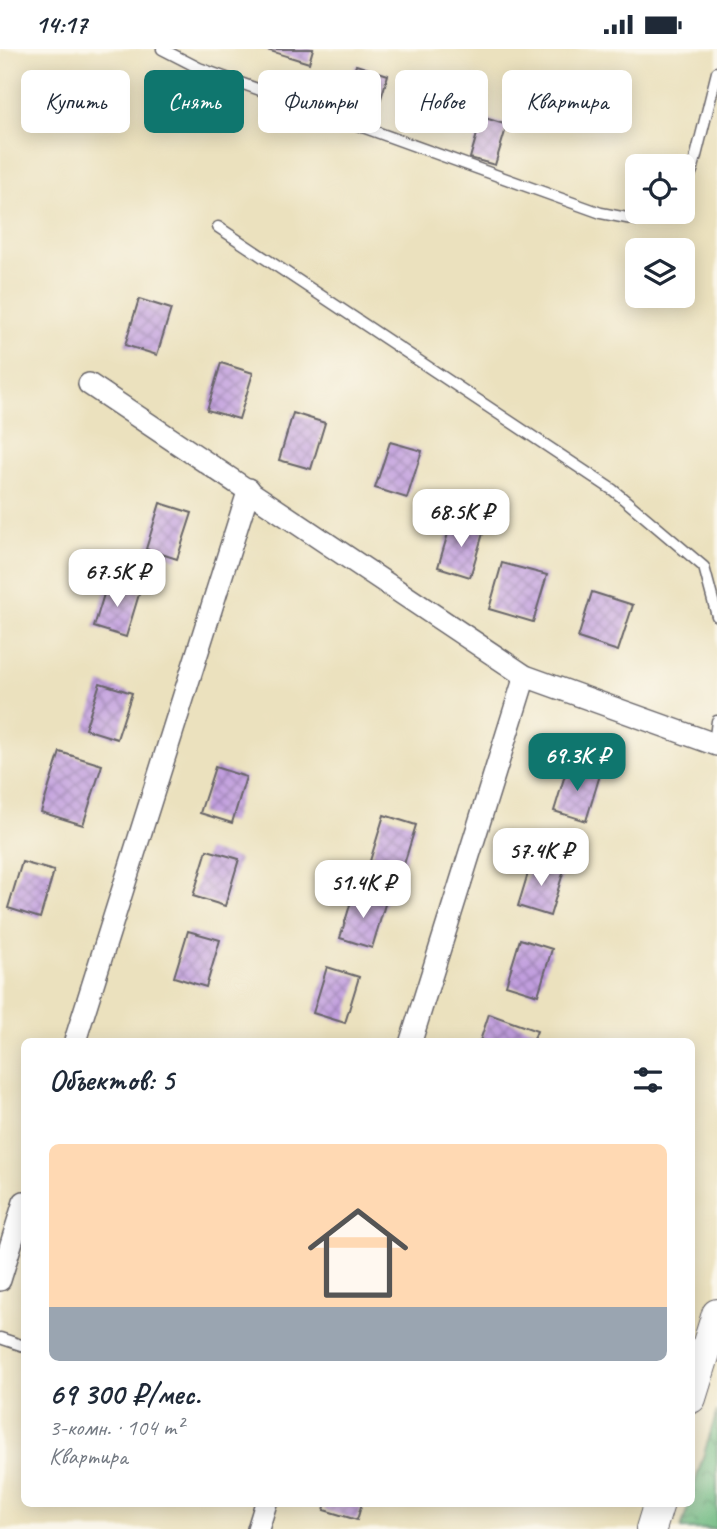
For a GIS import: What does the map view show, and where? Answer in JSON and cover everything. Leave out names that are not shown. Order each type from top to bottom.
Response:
[{"type":"main road","points":[[695,1385],[717,1314]]},
{"type":"main road","points":[[651,1529],[658,1507]]},
{"type":"street","points":[[89,384],[525,676],[715,744]]},
{"type":"street","points":[[76,1038],[249,489]]},
{"type":"street","points":[[412,1038],[525,676]]},
{"type":"street","points":[[0,1280],[21,1212]]},
{"type":"street","points":[[258,1529],[265,1507]]},
{"type":"lane","points":[[162,49],[199,68],[601,213],[625,218]]},
{"type":"lane","points":[[695,164],[717,72]]},
{"type":"lane","points":[[218,227],[613,490],[704,567],[717,616]]},
{"type":"lane","points":[[715,744],[717,720]]},
{"type":"lane","points":[[0,1338],[21,1345]]},
{"type":"green space","points":[[717,1411],[717,1529],[681,1529],[688,1507],[695,1507],[695,1483]]},
{"type":"building","points":[[264,49],[313,49],[309,63]]},
{"type":"building","points":[[356,65],[372,70],[354,70]]},
{"type":"building","points":[[381,73],[388,75],[381,98]]},
{"type":"building","points":[[488,119],[502,123],[502,133],[505,133],[495,165],[470,158],[477,133],[488,133]]},
{"type":"building","points":[[139,299],[171,309],[157,355],[125,345]]},
{"type":"building","points":[[221,363],[253,373],[239,419],[207,410]]},
{"type":"building","points":[[293,413],[325,423],[311,469],[279,460]]},
{"type":"building","points":[[390,442],[422,451],[407,498],[375,488]]},
{"type":"building","points":[[160,503],[192,513],[177,559],[146,549]]},
{"type":"building","points":[[452,520],[484,530],[470,577],[438,567]]},
{"type":"building","points":[[502,563],[547,575],[533,622],[489,609]]},
{"type":"building","points":[[108,581],[140,591],[126,637],[94,627]]},
{"type":"building","points":[[592,592],[633,605],[618,651],[578,638]]},
{"type":"building","points":[[100,683],[132,693],[117,739],[85,729]]},
{"type":"building","points":[[60,752],[102,765],[83,825],[41,812]]},
{"type":"building","points":[[568,765],[600,775],[586,821],[554,811]]},
{"type":"building","points":[[215,767],[246,777],[232,823],[200,813]]},
{"type":"building","points":[[384,815],[416,825],[402,871],[370,861]]},
{"type":"building","points":[[207,850],[239,859],[225,906],[193,896]]},
{"type":"building","points":[[532,860],[564,870],[550,916],[518,906]]},
{"type":"building","points":[[22,862],[54,871],[40,918],[8,908]]},
{"type":"building","points":[[354,892],[386,901],[372,948],[340,938]]},
{"type":"building","points":[[188,931],[220,940],[206,987],[174,977]]},
{"type":"building","points":[[520,939],[552,949],[538,995],[506,985]]},
{"type":"building","points":[[327,967],[359,977],[345,1023],[313,1013]]},
{"type":"building","points":[[489,1014],[537,1031],[534,1038],[481,1038]]},
{"type":"building","points":[[325,1507],[361,1507],[357,1520],[324,1510]]}]
